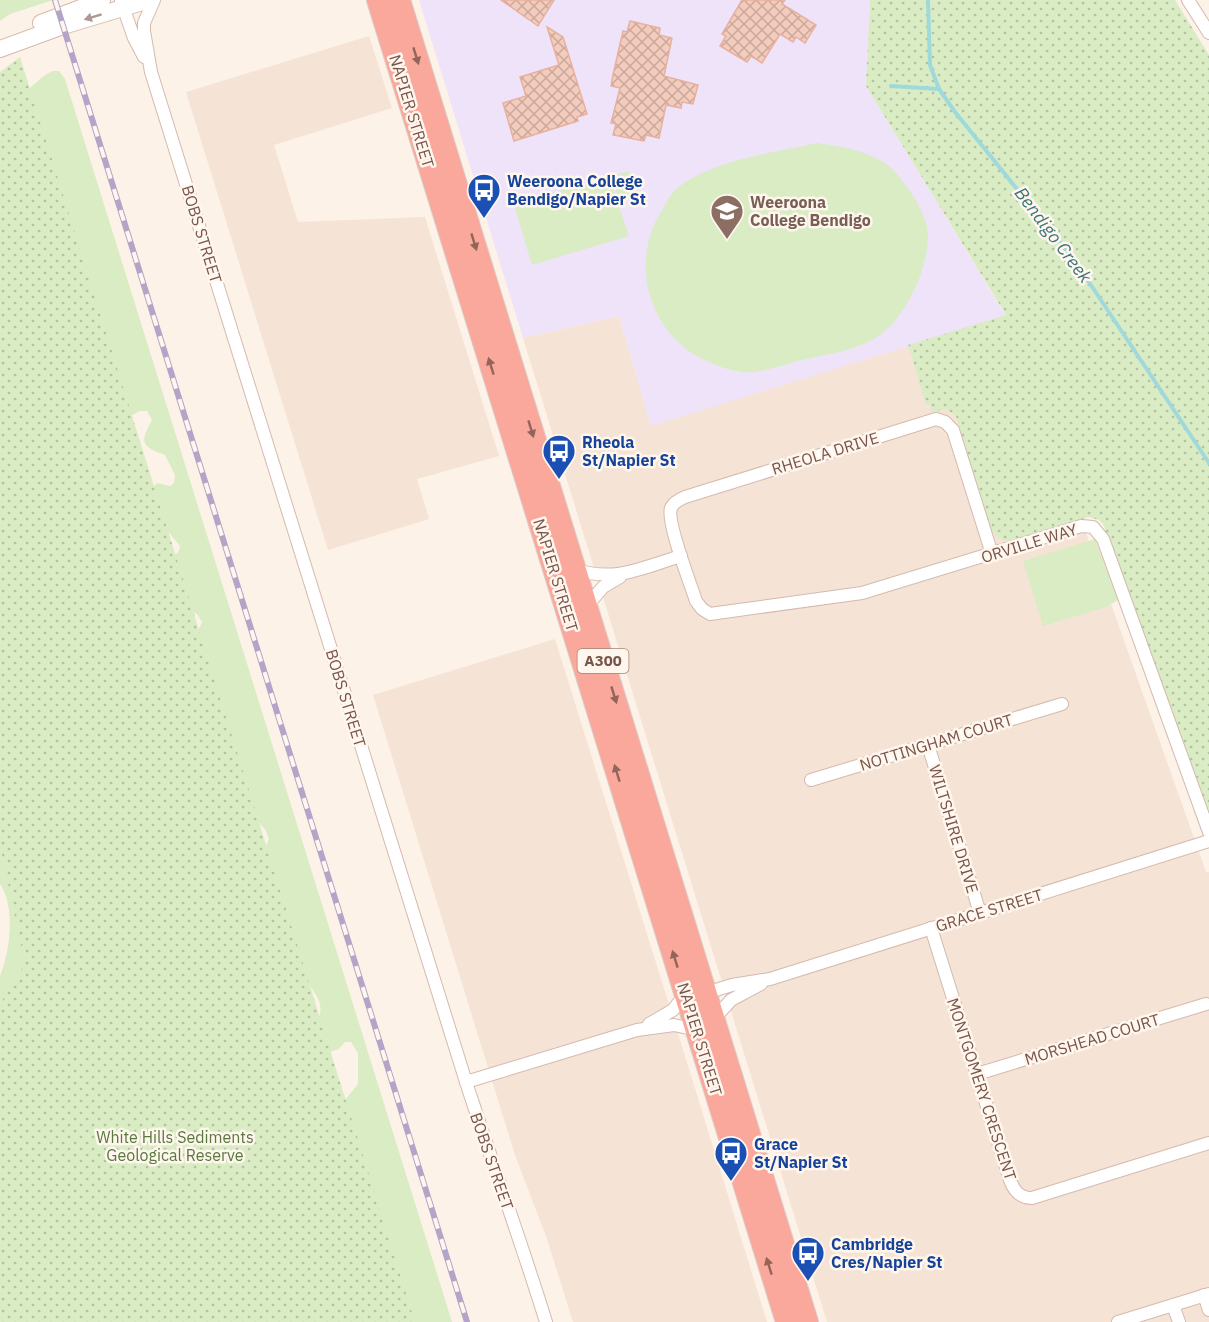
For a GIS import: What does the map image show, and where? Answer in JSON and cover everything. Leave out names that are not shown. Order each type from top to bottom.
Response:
[{"type":"highway","name":"NAPIER STREET","points":[[378,0],[560,589],[705,1025],[724,1120],[787,1322]]},
{"type":"highway","name":"NAPIER STREET","points":[[399,0],[586,607],[695,993]]},
{"type":"highway","points":[[550,489],[558,545],[568,580],[566,587],[560,589]]},
{"type":"highway","points":[[695,993],[713,1054],[724,1120]]},
{"type":"highway","name":"NAPIER STREET","points":[[705,1025],[731,1072],[807,1322]]},
{"type":"highway","points":[[731,1072],[742,1141],[753,1178],[752,1182],[745,1186]]},
{"type":"street","points":[[0,45],[46,21],[102,0]]},
{"type":"street","name":"BOBS STREET","points":[[154,0],[144,23],[151,72],[466,1082],[546,1322]]},
{"type":"street","points":[[1188,0],[1209,33]]},
{"type":"street","points":[[0,49],[133,2]]},
{"type":"street","name":"BOBS STREET","points":[[133,2],[134,38],[151,72]]},
{"type":"street","name":"RHEOLA DRIVE","points":[[681,556],[670,513],[674,503],[679,500],[936,419],[945,422],[953,430],[992,554]]},
{"type":"street","name":"ORVILLE WAY","points":[[681,556],[699,606],[706,612],[717,614],[862,593],[1081,526],[1093,527],[1100,533],[1209,832]]},
{"type":"street","points":[[574,568],[606,576],[630,572],[681,556]]},
{"type":"street","points":[[586,607],[603,587],[630,572]]},
{"type":"street","name":"NOTTINGHAM COURT","points":[[811,780],[1062,704]]},
{"type":"street","name":"WILTSHIRE DRIVE","points":[[928,745],[980,913]]},
{"type":"street","name":"GRACE STREET","points":[[637,1030],[673,1010],[695,993],[770,979],[1209,842]]},
{"type":"street","name":"MONTGOMERY CRESCENT","points":[[931,928],[1010,1180],[1016,1192],[1026,1198],[1032,1198],[1209,1143]]},
{"type":"street","name":"GRACE STREET","points":[[466,1082],[637,1030],[674,1025],[705,1025],[731,1000],[770,979]]},
{"type":"street","name":"MORSHEAD COURT","points":[[977,1074],[1206,1004]]},
{"type":"street","points":[[1118,1322],[1206,1294],[1209,1310]]},
{"type":"street","points":[[1173,1305],[1179,1322]]},
{"type":"shaded area","name":"Weeroona College Bendigo","points":[[419,0],[870,0],[866,86],[1006,316],[651,426],[619,316],[523,338]]},
{"type":"shaded area","points":[[369,36],[392,108],[274,145],[298,222],[425,217],[499,456],[417,479],[429,519],[328,550],[186,92]]},
{"type":"shaded area","points":[[619,316],[651,425],[1006,316],[1081,519],[1206,872],[1209,872],[1209,1322],[827,1322],[523,338]]},
{"type":"shaded area","points":[[555,639],[767,1322],[573,1322],[547,1239],[515,1155],[373,695]]},
{"type":"green space","points":[[0,0],[53,0],[10,14],[0,21]]},
{"type":"green space","points":[[870,0],[1175,0],[1209,55],[1209,814],[1103,524],[1089,517],[1008,541],[998,538],[991,530],[956,416],[946,409],[932,412],[930,404],[926,405],[908,345],[1006,315],[866,86]]},
{"type":"green space","name":"White Hills Sediments Geological Reserve","points":[[20,57],[415,1322],[0,1322],[0,1004],[25,964],[0,845],[0,72]]},
{"type":"green space","name":"White Hills Sediments Geological Reserve","points":[[59,71],[65,79],[452,1322],[0,1322],[0,976],[9,942],[10,917],[5,894],[0,884],[0,532],[195,631],[202,622],[197,614],[190,612],[172,558],[179,551],[180,546],[161,523],[152,488],[157,483],[170,486],[174,483],[175,475],[165,455],[151,449],[145,442],[145,433],[152,420],[147,411],[140,411],[128,417],[25,92],[49,73]],"holes":[[[254,818],[265,829],[269,839],[264,851],[303,977],[315,993],[320,1005],[314,1036],[324,1054],[339,1049],[345,1042],[351,1042],[358,1053],[358,1084],[323,1127]]]},
{"type":"green space","points":[[817,143],[872,156],[889,166],[914,197],[926,223],[928,236],[923,266],[911,297],[884,332],[854,348],[754,372],[734,371],[702,359],[684,347],[669,332],[657,314],[650,294],[646,274],[646,253],[651,232],[661,212],[676,189],[707,171],[743,159]]},
{"type":"green space","points":[[629,171],[636,195],[619,201],[611,176]]},
{"type":"green space","points":[[609,176],[629,236],[532,265],[514,205]]},
{"type":"green space","points":[[1095,539],[1118,600],[1106,607],[1043,626],[1023,561]]},
{"type":"building","points":[[501,0],[554,0],[538,26]]},
{"type":"building","points":[[742,0],[785,0],[782,4],[816,25],[805,43],[796,37],[793,42],[780,34],[762,63],[751,56],[747,62],[720,46],[726,36],[722,34]]},
{"type":"building","points":[[630,21],[660,28],[659,35],[672,38],[664,76],[698,85],[693,104],[682,102],[681,108],[666,105],[659,138],[646,135],[644,141],[613,135],[616,124],[611,123],[620,88],[611,86],[613,75],[623,31],[627,32]]},
{"type":"building","points":[[547,27],[563,37],[587,114],[577,117],[578,121],[514,141],[503,103],[526,96],[520,77],[559,65]]},
{"type":"waterway","name":"Bendigo Creek","points":[[928,0],[930,65],[939,89],[1075,261],[1209,463]]},
{"type":"waterway","points":[[891,86],[939,89]]},
{"type":"railway","points":[[55,0],[467,1322]]},
{"type":"place","name":"Weeroona College Bendigo/Napier St","points":[[484,219]]},
{"type":"place","name":"Weeroona College Bendigo","points":[[727,240]]},
{"type":"place","name":"Rheola St/Napier St","points":[[559,480]]},
{"type":"place","name":"Grace St/Napier St","points":[[731,1182]]},
{"type":"place","name":"Cambridge Cres/Napier St","points":[[808,1282]]}]
